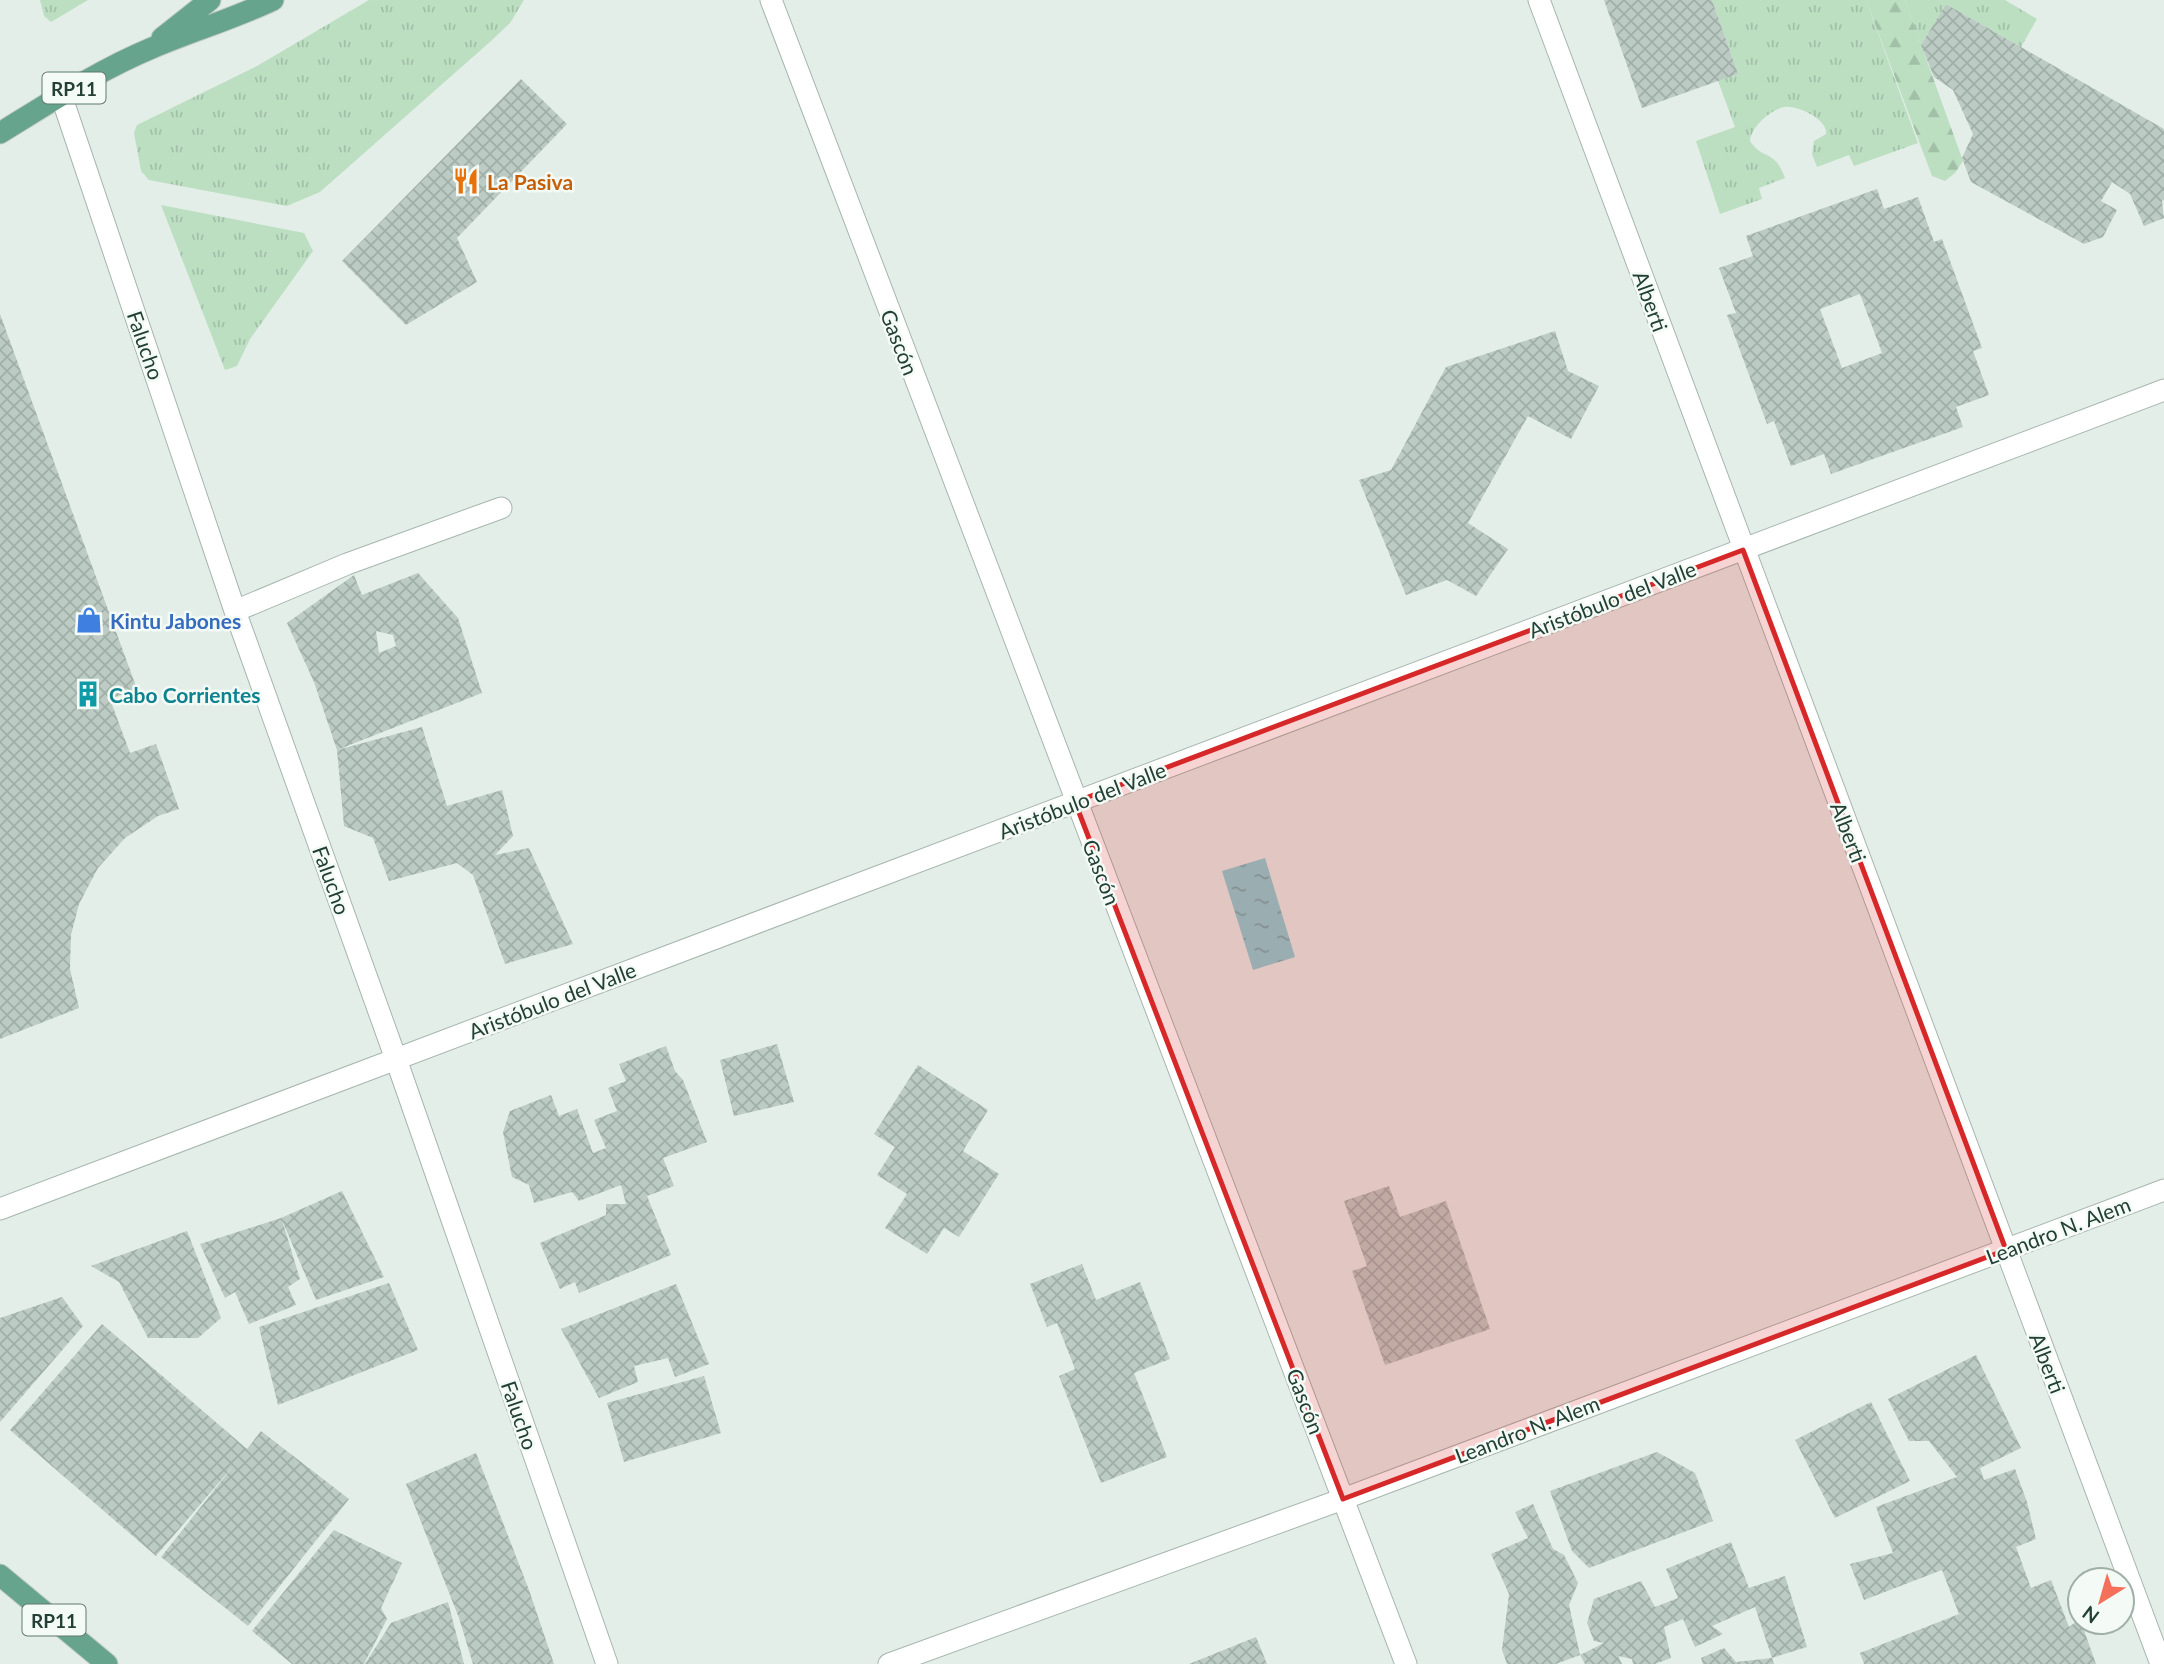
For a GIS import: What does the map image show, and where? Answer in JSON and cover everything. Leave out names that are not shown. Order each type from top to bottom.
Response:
[{"type":"main road","name":"RP11","points":[[150,49],[209,0]]},
{"type":"main road","name":"RP11","points":[[0,133],[61,95],[150,49],[232,19],[273,0]]},
{"type":"main road","name":"RP11","points":[[0,1575],[107,1664]]},
{"type":"street","name":"Gascón","points":[[771,0],[1406,1664]]},
{"type":"street","name":"Alberti","points":[[1539,0],[2161,1664]]},
{"type":"street","name":"Falucho","points":[[61,95],[236,611],[607,1664]]},
{"type":"street","name":"Aristóbulo del Valle","points":[[0,1209],[2164,390]]},
{"type":"street","points":[[236,611],[346,564],[501,508]]},
{"type":"street","name":"Leandro N. Alem","points":[[889,1664],[1343,1499],[2164,1190]]},
{"type":"highlighted area","points":[[1743,550],[2006,1250],[1343,1499],[1075,802]]},
{"type":"green space","points":[[40,0],[88,0],[51,22],[44,16]]},
{"type":"green space","points":[[369,0],[524,0],[510,23],[491,41],[320,192],[287,206],[149,180],[141,171],[134,133],[137,125],[257,66]]},
{"type":"green space","points":[[1712,0],[1866,0],[1918,143],[1854,166],[1849,155],[1817,167],[1812,154],[1814,141],[1826,134],[1825,128],[1811,114],[1784,107],[1767,115],[1750,141],[1759,151],[1777,162],[1785,178],[1759,188],[1762,199],[1720,214],[1696,141],[1735,127],[1718,81],[1738,74]]},
{"type":"green space","points":[[1866,0],[1905,0],[1963,161],[1945,181],[1932,176]]},
{"type":"green space","points":[[1905,0],[2005,0],[2037,19],[2021,47],[1946,4],[1921,45]]},
{"type":"green space","points":[[161,205],[304,233],[313,251],[250,339],[237,366],[225,370]]},
{"type":"water","points":[[1265,858],[1295,957],[1253,970],[1222,871]]},
{"type":"building","points":[[1604,0],[1712,0],[1738,74],[1642,108]]},
{"type":"building","points":[[1946,4],[2164,129],[2164,218],[2144,226],[2130,194],[2112,182],[2101,201],[2117,210],[2103,237],[2084,244],[1971,182],[1962,158],[1973,134],[1953,90],[1934,77],[1921,45]]},
{"type":"building","name":"La Pasiva","points":[[521,79],[567,124],[457,238],[477,282],[406,325],[342,261]]},
{"type":"building","points":[[1877,189],[1884,209],[1918,197],[1934,242],[1942,239],[1982,348],[1973,351],[1989,395],[1956,407],[1963,427],[1831,474],[1824,454],[1791,466],[1774,421],[1767,424],[1727,315],[1736,313],[1719,268],[1753,256],[1746,236]],"holes":[[[1860,294],[1882,353],[1842,368],[1820,309]]]},
{"type":"building","name":"Cabo Corrientes","points":[[0,314],[137,689],[110,699],[130,753],[156,744],[179,809],[158,816],[125,838],[98,868],[79,904],[71,935],[70,969],[79,1008],[0,1039]]},
{"type":"building","points":[[1555,331],[1568,371],[1599,386],[1571,439],[1528,416],[1468,523],[1508,549],[1476,596],[1447,580],[1406,595],[1359,480],[1391,470],[1446,367]]},
{"type":"building","points":[[418,573],[458,618],[482,693],[337,750],[314,682],[287,623],[354,575],[362,595]],"holes":[[[376,631],[393,635],[396,646],[379,653]]]},
{"type":"building","points":[[422,727],[447,806],[502,790],[513,836],[495,855],[529,848],[573,944],[505,964],[473,875],[457,863],[389,881],[373,838],[344,826],[337,750]]},
{"type":"building","points":[[777,1044],[794,1102],[734,1116],[720,1060]]},
{"type":"building","points":[[666,1046],[675,1071],[683,1080],[707,1142],[663,1158],[674,1186],[647,1196],[671,1255],[579,1293],[575,1282],[560,1289],[540,1243],[606,1215],[606,1204],[626,1204],[621,1185],[579,1201],[572,1192],[534,1203],[529,1185],[512,1177],[503,1132],[510,1111],[551,1095],[559,1116],[577,1109],[593,1153],[606,1148],[594,1120],[617,1111],[608,1088],[626,1081],[619,1064]]},
{"type":"building","points":[[918,1065],[988,1110],[963,1151],[999,1174],[959,1237],[944,1228],[927,1254],[885,1228],[907,1194],[877,1175],[895,1147],[874,1134]]},
{"type":"building","points":[[1389,1186],[1400,1217],[1446,1201],[1490,1329],[1385,1365],[1352,1271],[1367,1266],[1344,1201]]},
{"type":"building","points":[[342,1191],[384,1277],[316,1300],[282,1220],[300,1279],[288,1287],[296,1305],[249,1324],[235,1292],[225,1298],[200,1244],[281,1218]]},
{"type":"building","points":[[187,1231],[221,1318],[198,1338],[148,1338],[119,1282],[91,1266]]},
{"type":"building","points":[[1082,1264],[1096,1300],[1140,1282],[1170,1359],[1134,1373],[1167,1457],[1101,1483],[1059,1376],[1075,1369],[1057,1323],[1047,1327],[1030,1284]]},
{"type":"building","points":[[389,1283],[418,1350],[278,1405],[259,1327]]},
{"type":"building","points":[[676,1284],[709,1364],[675,1377],[668,1358],[634,1366],[638,1382],[599,1398],[561,1329]]},
{"type":"building","points":[[62,1297],[83,1326],[0,1422],[0,1318]]},
{"type":"building","points":[[102,1324],[247,1449],[261,1431],[349,1499],[248,1626],[161,1557],[235,1464],[156,1556],[10,1430]]},
{"type":"building","points":[[1976,1355],[2021,1448],[1980,1468],[1984,1480],[2015,1469],[2036,1539],[2016,1547],[2031,1588],[2051,1580],[2066,1619],[2066,1636],[2086,1636],[2096,1664],[1864,1664],[1860,1653],[1959,1614],[1942,1570],[1864,1600],[1850,1564],[1893,1553],[1876,1507],[1957,1477],[1929,1441],[1909,1441],[1888,1399]]},
{"type":"building","points":[[704,1376],[721,1433],[624,1462],[607,1403]]},
{"type":"building","points":[[1871,1402],[1910,1481],[1835,1518],[1795,1440]]},
{"type":"building","points":[[1657,1452],[1695,1473],[1713,1521],[1589,1568],[1572,1551],[1550,1491]]},
{"type":"building","points":[[476,1453],[529,1590],[554,1664],[473,1664],[459,1618],[406,1484]]},
{"type":"building","points":[[1533,1504],[1553,1549],[1564,1555],[1578,1583],[1569,1605],[1580,1655],[1556,1664],[1507,1664],[1502,1650],[1509,1594],[1491,1554],[1528,1538],[1515,1512]]},
{"type":"building","points":[[334,1530],[402,1563],[381,1608],[387,1619],[364,1664],[292,1664],[252,1631]]},
{"type":"building","points":[[1731,1542],[1749,1588],[1785,1576],[1807,1647],[1772,1658],[1755,1607],[1712,1626],[1723,1634],[1695,1647],[1683,1619],[1664,1627],[1671,1658],[1655,1664],[1633,1664],[1632,1659],[1618,1656],[1622,1664],[1585,1664],[1580,1655],[1604,1643],[1594,1641],[1587,1623],[1594,1599],[1641,1581],[1655,1607],[1678,1598],[1666,1569]]},
{"type":"building","points":[[448,1602],[464,1664],[365,1664],[391,1623]]},
{"type":"building","points":[[1256,1637],[1267,1664],[1189,1664]]},
{"type":"building","points":[[1724,1648],[1736,1662],[1772,1658],[1774,1664],[1703,1664],[1701,1658]]},
{"type":"place","name":"La Pasiva","points":[[466,181]]},
{"type":"place","name":"Kintu Jabones","points":[[89,620]]},
{"type":"place","name":"Cabo Corrientes","points":[[88,694]]}]
